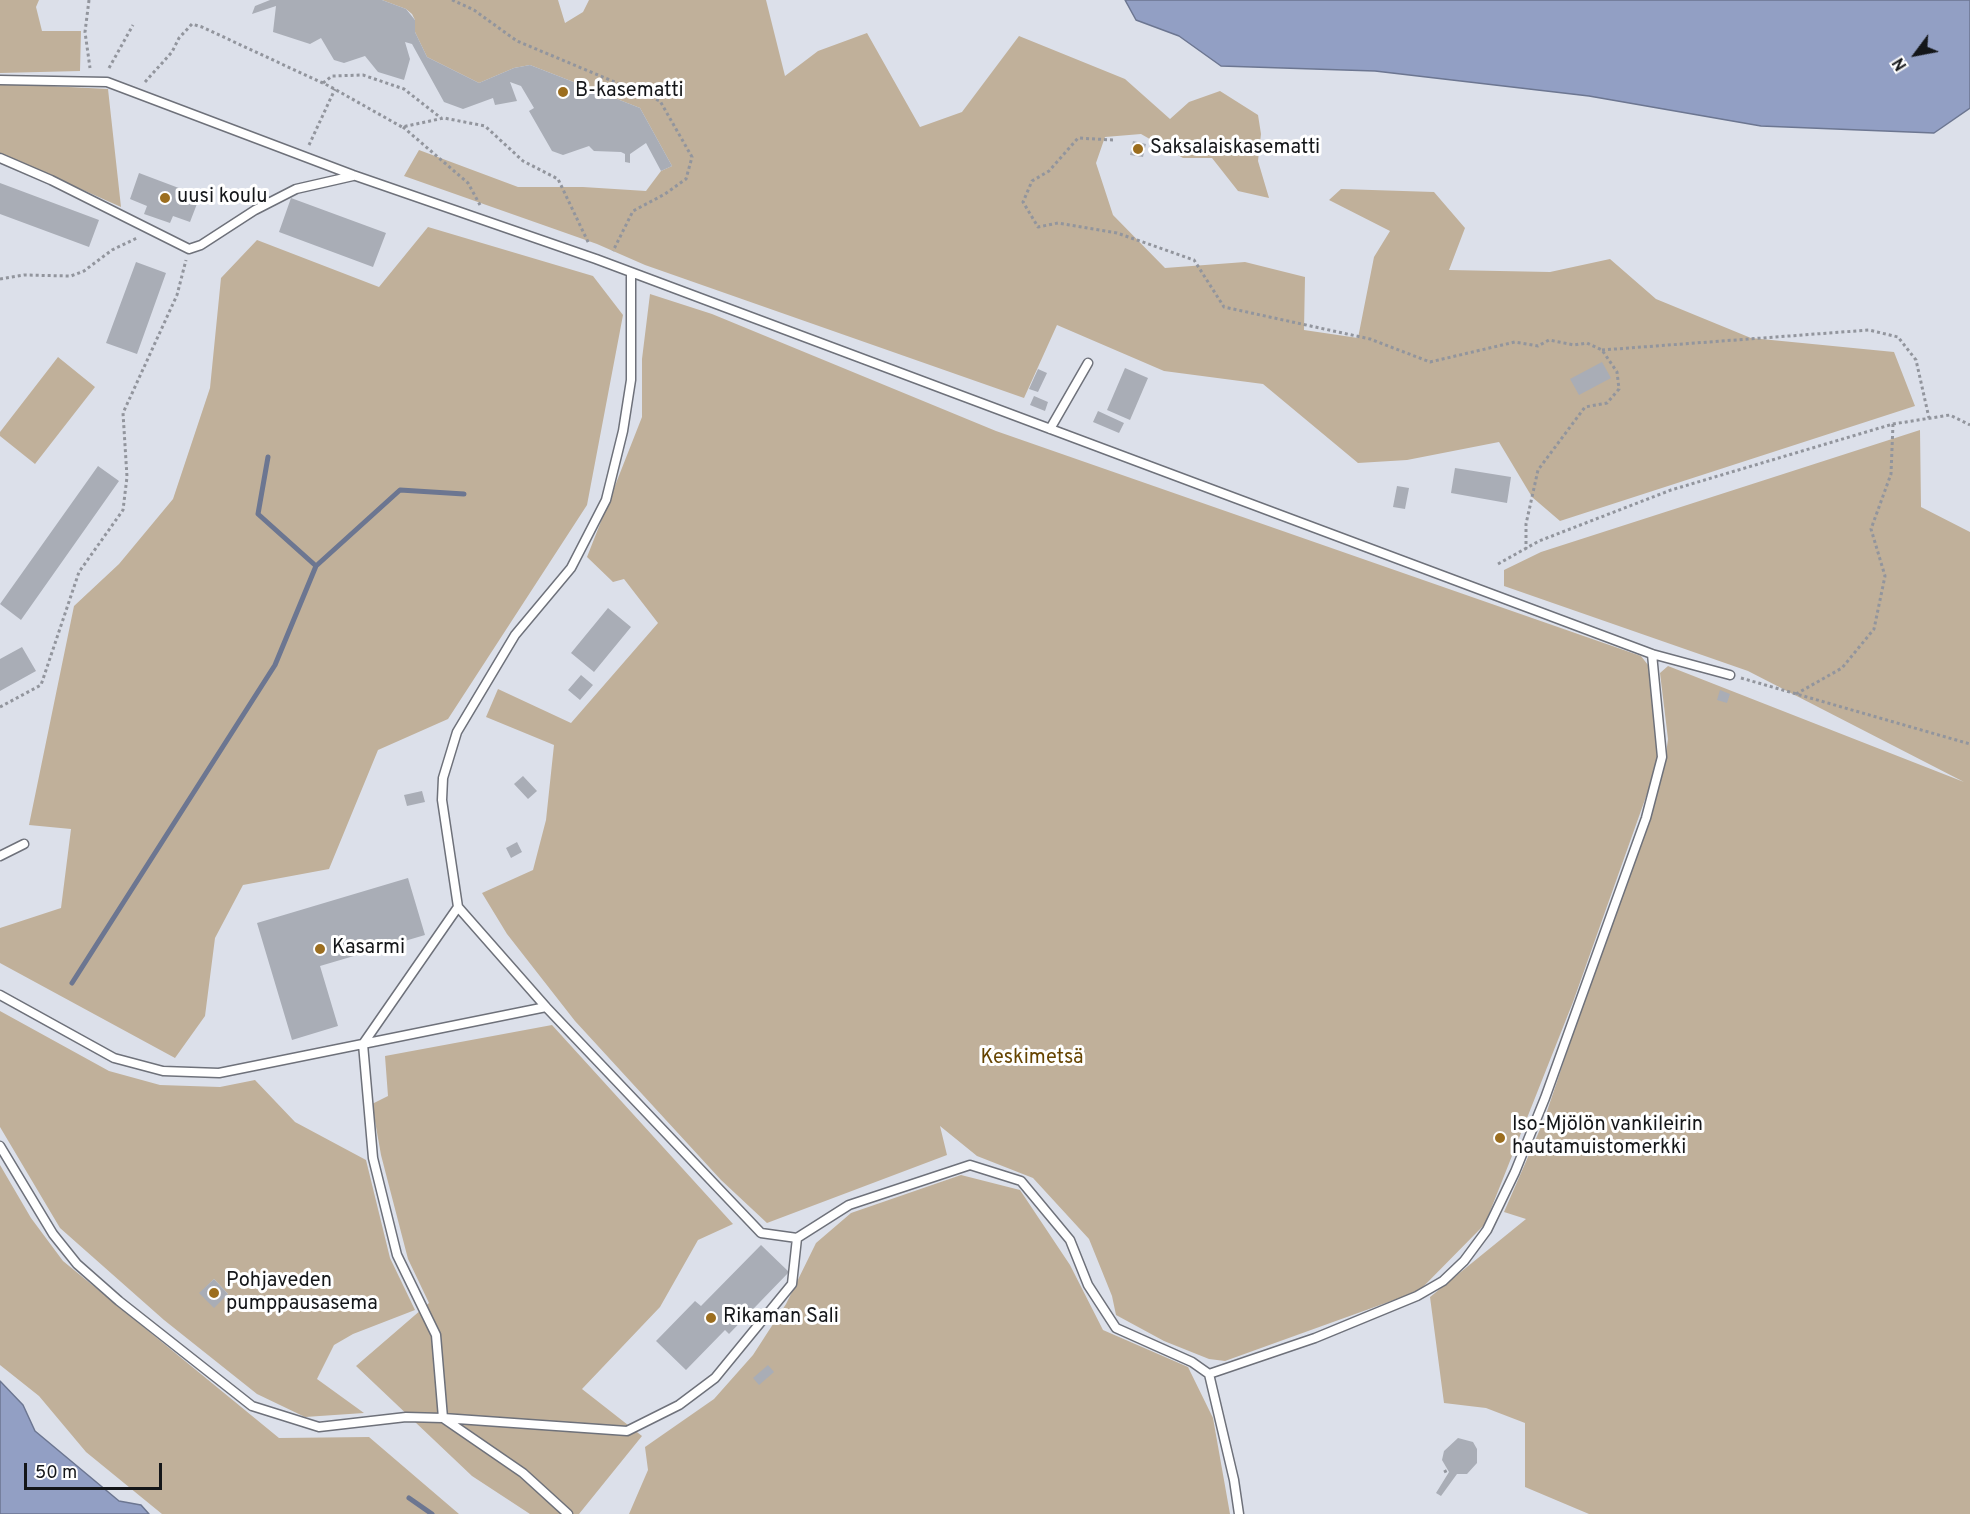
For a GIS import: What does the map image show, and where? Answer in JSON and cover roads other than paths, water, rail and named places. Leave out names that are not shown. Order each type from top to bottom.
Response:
[{"type":"lane","points":[[0,80],[107,82],[353,176],[597,259],[1652,654],[1730,675]]},
{"type":"lane","points":[[0,158],[189,249],[201,245],[255,210],[296,189],[353,176]]},
{"type":"lane","points":[[631,273],[631,380],[623,431],[606,500],[571,568],[515,635],[457,732],[443,778],[441,800],[458,907],[546,1007],[761,1233],[796,1238],[849,1205],[970,1165],[1021,1181],[1070,1240],[1088,1285],[1116,1328],[1192,1362],[1209,1374],[1239,1514]]},
{"type":"lane","points":[[1050,429],[1088,363]]},
{"type":"lane","points":[[1209,1374],[1315,1338],[1417,1296],[1443,1281],[1464,1261],[1487,1230],[1515,1172],[1545,1098],[1646,818],[1662,757],[1652,654]]},
{"type":"lane","points":[[0,856],[24,844]]},
{"type":"lane","points":[[443,1418],[436,1335],[397,1255],[373,1158],[363,1044],[458,907]]},
{"type":"lane","points":[[0,995],[114,1058],[163,1071],[219,1073],[546,1007]]},
{"type":"lane","points":[[0,1146],[53,1234],[77,1264],[119,1301],[252,1406],[319,1427],[406,1418],[443,1418],[627,1431],[679,1405],[714,1378],[792,1284],[796,1238]]},
{"type":"lane","points":[[443,1418],[522,1473],[568,1514]]},
{"type":"water","points":[[1125,0],[1970,0],[1970,108],[1934,133],[1761,126],[1589,96],[1375,71],[1221,66],[1179,36],[1136,20]]},
{"type":"water","points":[[0,1381],[23,1405],[35,1431],[119,1501],[141,1505],[149,1514],[0,1514]]},
{"type":"waterway","points":[[268,457],[258,514],[316,566]]},
{"type":"waterway","points":[[72,983],[275,665],[316,566],[400,490],[464,494]]},
{"type":"waterway","points":[[409,1498],[432,1514]]},
{"type":"place","name":"B-kasematti","points":[[563,92]]},
{"type":"place","name":"Saksalaiskasematti","points":[[1138,149]]},
{"type":"place","name":"uusi koulu","points":[[165,198]]},
{"type":"place","name":"Kasarmi","points":[[320,949]]},
{"type":"place","name":"Iso-Mjölön vankileirin hautamuistomerkki","points":[[1500,1138]]},
{"type":"place","name":"Pohjaveden pumppausasema","points":[[214,1293]]},
{"type":"place","name":"Rikaman Sali","points":[[711,1318]]},
{"type":"park label","name":"Keskimetsä","points":[[1032,1059]]}]
